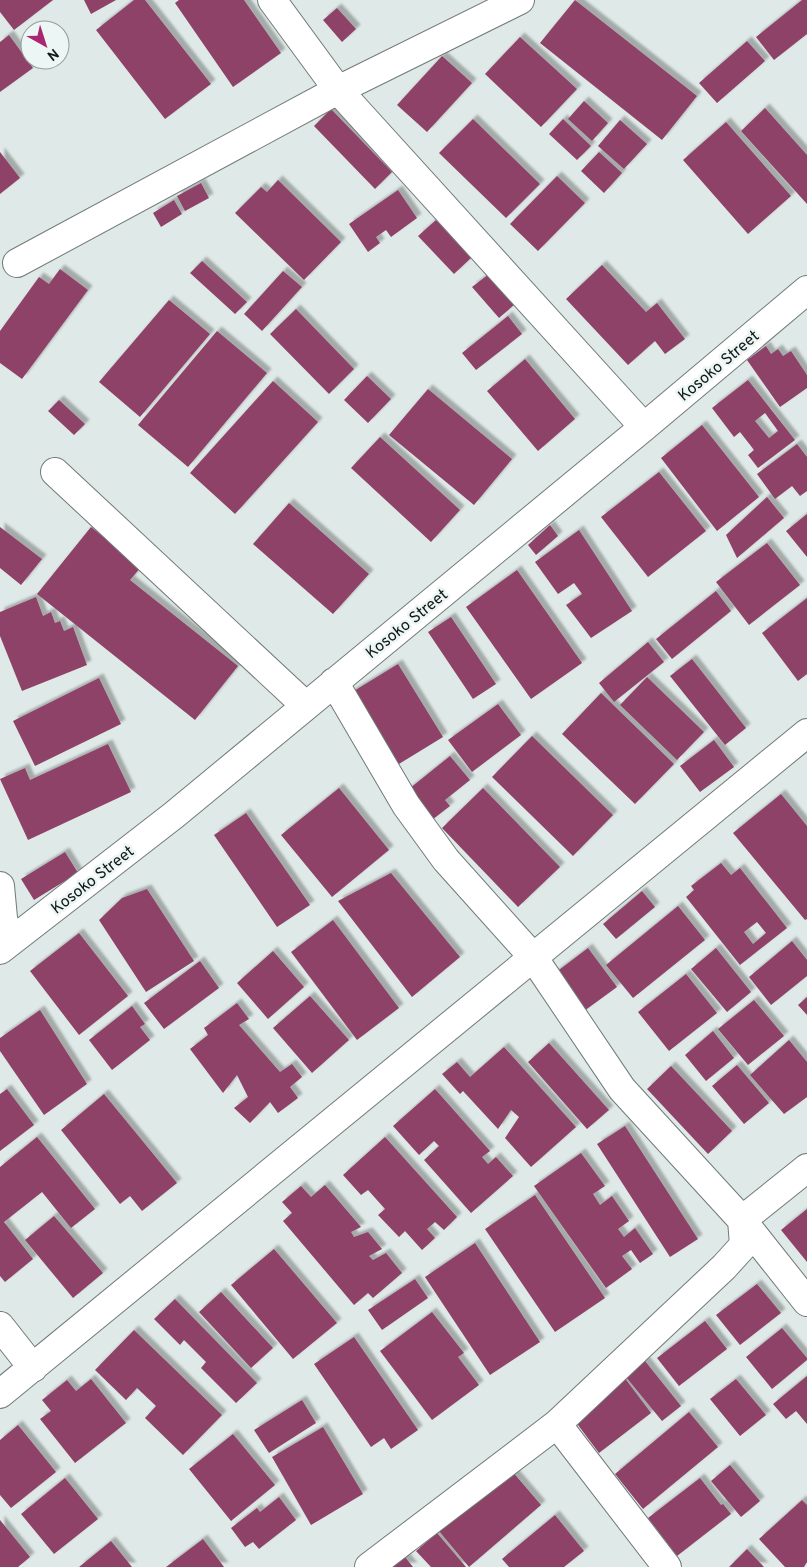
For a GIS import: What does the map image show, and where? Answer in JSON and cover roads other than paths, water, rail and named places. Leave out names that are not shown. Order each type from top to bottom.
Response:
[{"type":"street","points":[[272,0],[338,90],[644,427]]},
{"type":"street","points":[[17,263],[338,90],[520,0]]},
{"type":"street","name":"Kosoko Street","points":[[5,946],[174,815],[807,290]]},
{"type":"street","points":[[55,472],[306,706]]},
{"type":"street","points":[[334,682],[406,805],[446,860],[533,957],[622,1089],[742,1220],[807,1302]]},
{"type":"street","points":[[0,1394],[807,733]]},
{"type":"street","points":[[0,886],[5,946]]},
{"type":"street","points":[[742,1220],[807,1168]]},
{"type":"street","points":[[369,1567],[557,1424],[724,1267],[744,1245],[742,1220]]},
{"type":"street","points":[[0,1326],[33,1368]]},
{"type":"street","points":[[557,1424],[666,1567]]}]
